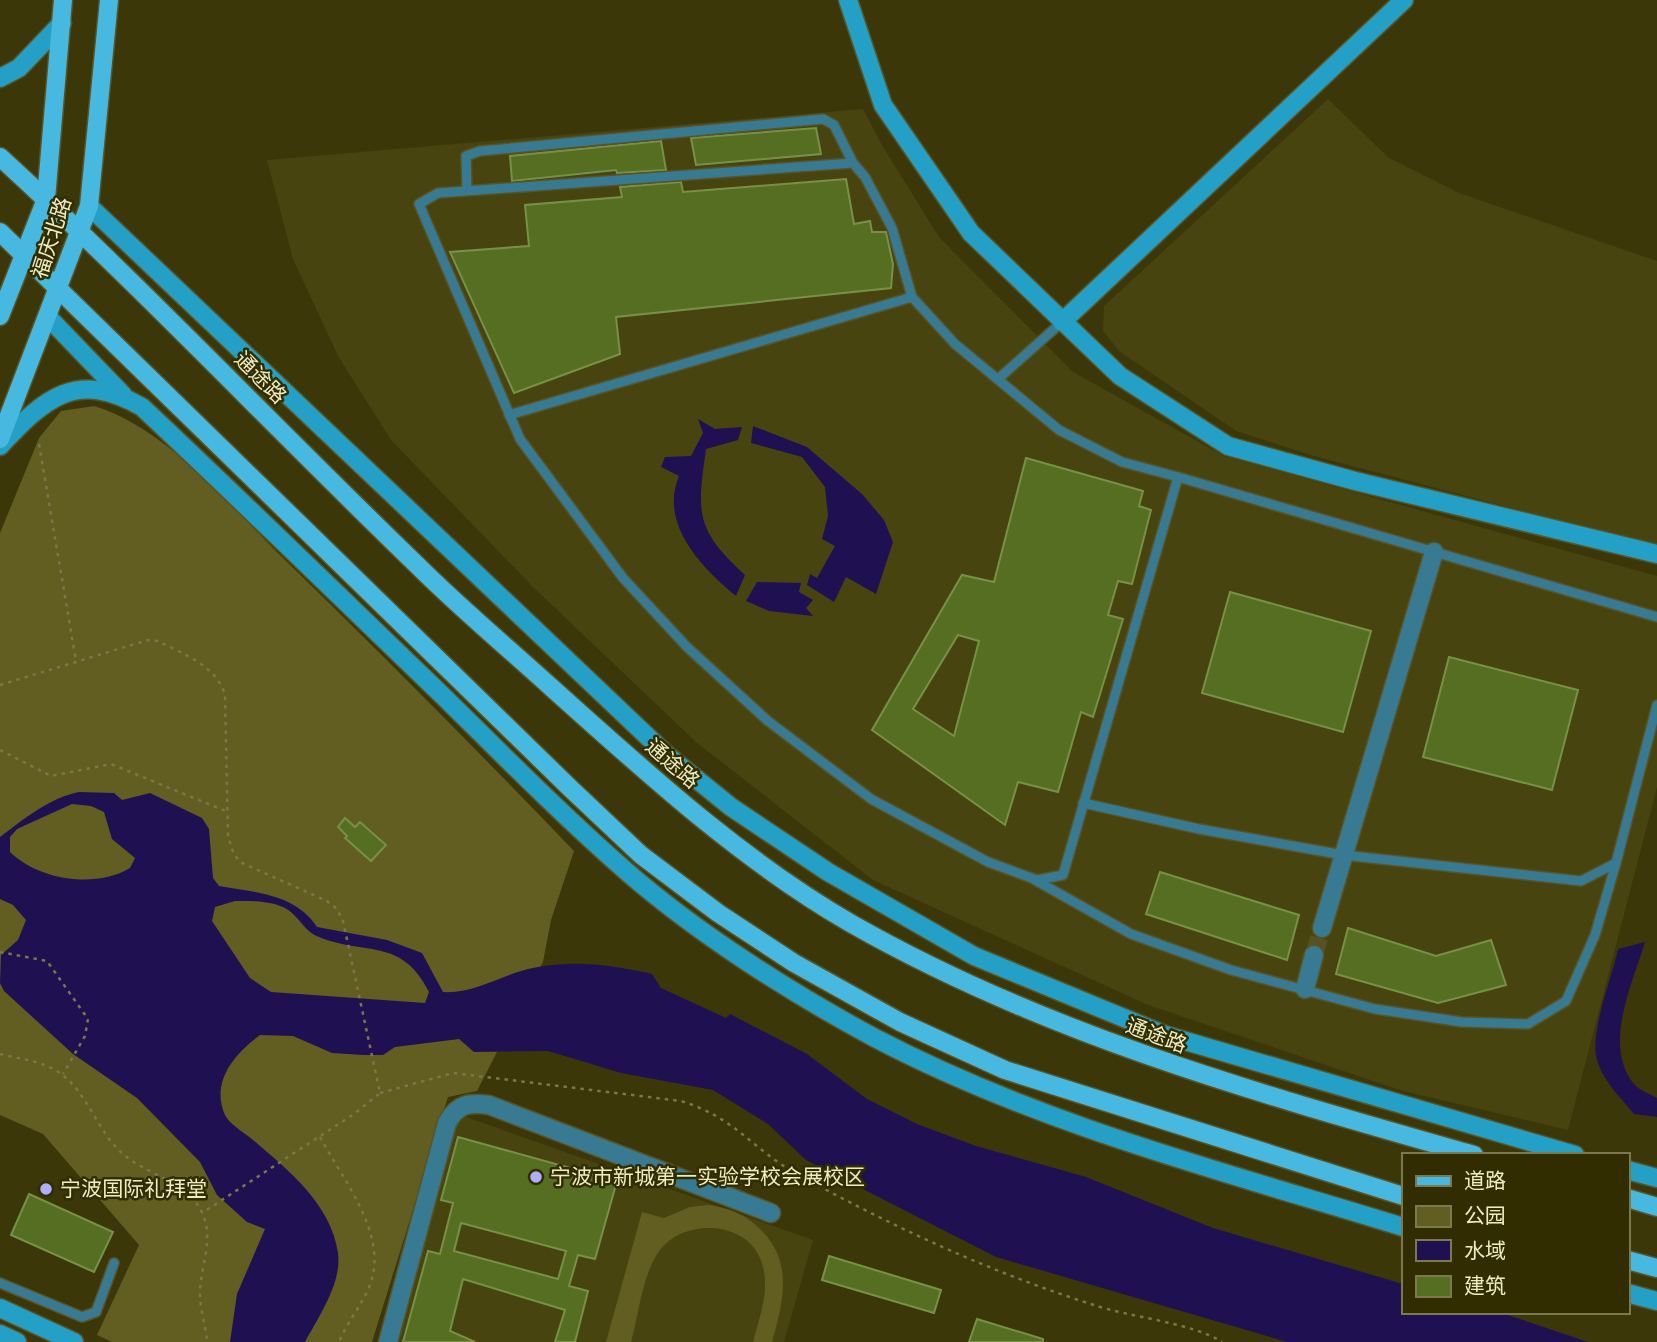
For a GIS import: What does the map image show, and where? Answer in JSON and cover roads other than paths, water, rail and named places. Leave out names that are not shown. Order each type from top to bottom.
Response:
[{"type":"main road","name":"福庆北路","points":[[0,316],[23,252],[46,200],[64,0]]},
{"type":"main road","name":"福庆北路","points":[[0,439],[60,290],[89,206],[109,0]]},
{"type":"main road","points":[[848,0],[883,104],[971,233],[1120,376],[1228,446],[1355,481],[1657,554]]},
{"type":"main road","points":[[1062,322],[1404,0]]},
{"type":"main road","points":[[0,78],[19,68],[62,23]]},
{"type":"main road","name":"通途路","points":[[0,157],[81,232],[421,569],[676,799],[778,877],[849,922],[930,967],[1081,1033],[1207,1077],[1467,1153]]},
{"type":"main road","points":[[89,206],[668,756],[731,807],[828,872],[974,956],[1165,1035],[1567,1153]]},
{"type":"main road","points":[[0,232],[580,798],[641,855],[718,913],[794,963],[900,1023],[1005,1070],[1402,1196]]},
{"type":"main road","points":[[0,249],[23,252]]},
{"type":"main road","points":[[48,317],[127,398]]},
{"type":"main road","points":[[0,446],[36,408],[60,394],[84,390],[107,392],[127,398],[142,407],[190,452],[627,872],[728,949],[872,1036],[956,1078],[1019,1104],[1115,1138],[1402,1227]]},
{"type":"main road","points":[[1629,1171],[1657,1178]]},
{"type":"main road","points":[[1629,1199],[1657,1207]]},
{"type":"main road","points":[[1629,1261],[1657,1268]]},
{"type":"main road","points":[[1629,1294],[1657,1301]]},
{"type":"main road","points":[[0,1308],[74,1342]]},
{"type":"main road","points":[[0,1334],[17,1342]]},
{"type":"street","points":[[1322,928],[1434,552]]},
{"type":"street","points":[[1305,989],[1314,955]]},
{"type":"street","points":[[388,1342],[447,1123],[454,1111],[464,1105],[489,1105],[771,1213]]},
{"type":"lane","points":[[467,191],[466,156],[480,150],[823,119],[834,124],[853,163],[865,177],[892,228],[912,297],[955,344],[1059,430],[1122,462],[1657,617]]},
{"type":"lane","points":[[853,163],[438,193],[419,204],[520,439],[623,578],[687,647],[768,721],[871,799],[988,862],[1037,880],[1063,875],[1178,477]]},
{"type":"lane","points":[[509,415],[912,297]]},
{"type":"lane","points":[[998,379],[1062,322]]},
{"type":"lane","points":[[1030,878],[1131,934],[1231,970],[1375,1009],[1437,1018],[1528,1024],[1566,1000],[1595,935],[1657,705]]},
{"type":"lane","points":[[1083,803],[1199,830],[1343,855],[1581,881],[1616,863]]},
{"type":"lane","points":[[0,1283],[82,1317],[89,1317],[96,1311],[114,1263]]},
{"type":"water","points":[[698,419],[715,429],[742,427],[738,440],[706,449],[701,490],[703,519],[708,532],[745,575],[736,596],[697,558],[687,543],[675,511],[674,494],[679,476],[661,467],[665,457],[691,456],[703,433]]},
{"type":"water","points":[[753,426],[807,447],[862,494],[884,520],[893,542],[876,594],[846,577],[834,602],[807,585],[810,574],[817,578],[835,546],[822,539],[828,516],[825,487],[802,457],[751,443]]},
{"type":"water","points":[[757,582],[801,583],[799,592],[813,600],[806,608],[813,616],[769,611],[746,601]]},
{"type":"water","points":[[79,792],[114,793],[122,800],[150,793],[202,818],[209,829],[213,878],[219,886],[260,893],[286,901],[308,916],[317,927],[387,940],[422,953],[443,992],[468,990],[526,970],[553,965],[595,964],[652,974],[661,988],[726,1018],[730,1014],[807,1054],[867,1099],[917,1124],[976,1146],[1086,1177],[1213,1228],[1402,1284],[1402,1314],[1505,1314],[1588,1342],[1287,1342],[996,1257],[806,1160],[768,1124],[713,1090],[621,1073],[548,1051],[474,1052],[459,1039],[395,1047],[383,1055],[363,1055],[332,1053],[293,1036],[260,1035],[234,1059],[223,1079],[221,1103],[225,1115],[306,1189],[327,1219],[334,1235],[338,1264],[328,1299],[305,1342],[230,1342],[237,1294],[265,1229],[247,1222],[217,1195],[200,1162],[137,1098],[73,1054],[4,991],[0,983],[1,955],[18,940],[26,920],[13,905],[0,899],[0,837],[57,799]],"holes":[[[72,804],[91,806],[104,812],[112,839],[135,858],[130,868],[101,878],[68,878],[36,869],[10,852],[10,837],[17,829]],[[235,901],[265,902],[286,909],[307,930],[319,937],[395,955],[407,963],[429,992],[425,1003],[271,992],[250,978],[212,921],[215,907]]]},
{"type":"water","points":[[1645,942],[1623,1014],[1621,1051],[1625,1068],[1634,1084],[1657,1098],[1657,1117],[1634,1114],[1603,1075],[1595,1049],[1599,1021],[1618,949]]},
{"type":"tunnel","points":[[1314,955],[1322,928]]},
{"type":"place","name":"宁波市新城第一实验学校会展校区","points":[[536,1177]]},
{"type":"place","name":"宁波国际礼拜堂","points":[[46,1189]]}]
